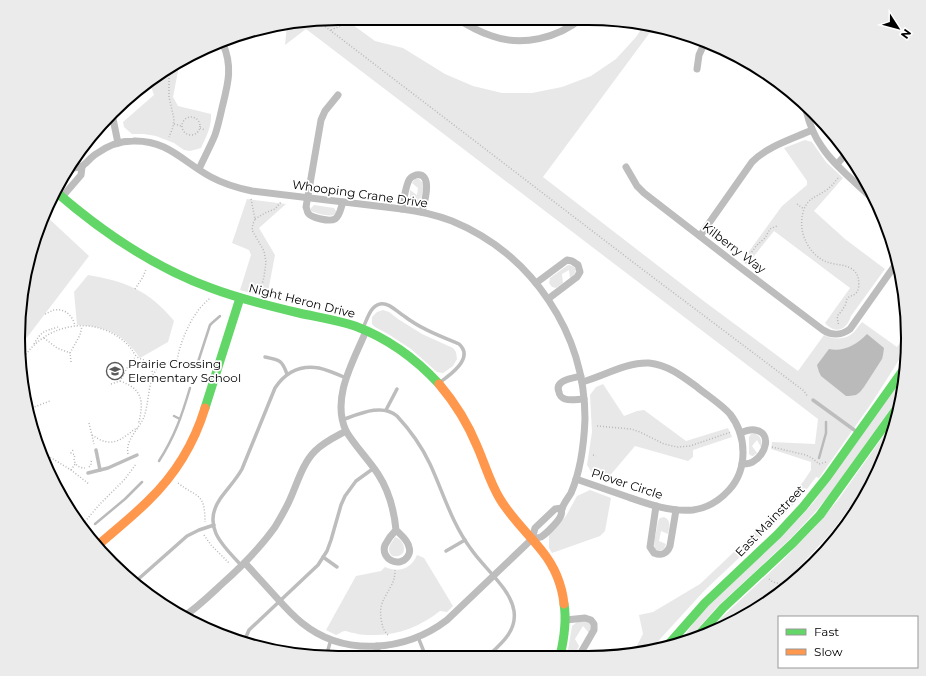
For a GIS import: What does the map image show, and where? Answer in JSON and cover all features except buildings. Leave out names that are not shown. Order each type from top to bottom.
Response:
[{"type":"street","points":[[468,25],[479,32],[491,36],[506,40],[522,40],[543,38],[572,25]]},
{"type":"street","points":[[199,169],[215,135],[228,85],[229,66],[224,47]]},
{"type":"street","points":[[697,69],[699,55],[703,47]]},
{"type":"street","points":[[338,95],[325,111],[321,120],[306,207],[307,211],[312,217],[332,220],[336,219],[339,215],[343,202]]},
{"type":"street","points":[[808,116],[812,130],[822,148],[863,190]]},
{"type":"street","points":[[113,121],[118,143]]},
{"type":"street","points":[[700,236],[755,159],[771,148],[812,130]]},
{"type":"street","name":"Whooping Crane Drive","points":[[76,168],[82,167],[99,152],[118,143],[133,141],[156,143],[168,148],[212,178],[235,187],[252,191],[402,208],[422,212],[452,221],[474,232],[507,253],[536,283],[562,321],[570,339],[576,359],[584,399],[583,452],[576,479],[562,508],[561,516],[542,536],[532,539]]},
{"type":"street","points":[[837,164],[843,157]]},
{"type":"street","name":"Whooping Crane Drive","points":[[62,191],[81,175],[82,167]]},
{"type":"street","name":"Kilberry Way","points":[[626,167],[640,189],[825,331],[830,333],[839,334],[848,331],[893,268]]},
{"type":"street","points":[[402,208],[408,182],[412,177],[418,175],[426,179],[427,186],[422,212]]},
{"type":"street","name":"Night Heron Drive","points":[[60,195],[99,227],[125,245],[193,281],[240,298],[340,322],[384,340],[419,365],[438,384],[462,415],[474,438],[491,481],[500,499],[510,514],[546,556],[555,573],[563,595],[566,620],[561,651]]},
{"type":"street","points":[[536,283],[567,260],[578,265],[580,272],[577,277],[548,299]]},
{"type":"street","points":[[101,542],[156,493],[184,457],[202,419],[240,298]]},
{"type":"street","points":[[364,331],[341,398],[342,420],[351,439],[381,479],[388,493],[394,512],[396,530],[406,540],[409,546],[410,551],[405,559],[396,563],[387,558],[385,552],[387,542],[396,530]]},
{"type":"street","name":"Plover Circle","points":[[576,479],[656,506],[676,510],[691,510],[712,504],[723,495],[733,485],[742,464],[743,445],[740,433],[731,416],[721,406],[680,375],[664,366],[650,363],[638,364],[581,379],[563,381],[559,386],[558,391],[561,397],[566,399],[584,399]]},
{"type":"street","name":"East Mainstreet","points":[[673,639],[705,602],[778,534],[800,511],[898,377]]},
{"type":"street","points":[[705,628],[723,608],[793,543],[820,515],[890,417]]},
{"type":"street","points":[[740,433],[758,430],[766,439],[764,451],[758,458],[751,463],[742,464]]},
{"type":"street","points":[[188,613],[243,564],[263,543],[280,519],[308,459],[321,446],[346,431]]},
{"type":"street","points":[[656,506],[650,542],[650,547],[654,553],[663,554],[668,550],[676,510]]},
{"type":"street","points":[[243,564],[302,623],[311,629],[331,639],[354,645],[377,646],[394,644],[418,637],[435,629],[447,620],[532,539],[535,528],[555,508],[562,508]]},
{"type":"street","points":[[566,620],[585,618],[591,620],[594,624],[594,630],[581,651]]},
{"type":"street","points":[[377,646],[377,651]]},
{"type":"lane","points":[[364,331],[371,310],[377,305],[384,303],[394,308],[418,326],[459,344],[464,353],[464,357],[460,365],[438,384]]},
{"type":"lane","points":[[265,357],[281,362],[285,367],[287,374]]},
{"type":"lane","points":[[243,564],[220,542],[214,525],[214,515],[218,502],[239,473],[274,388],[287,374],[298,369],[313,367],[324,369],[347,378]]},
{"type":"lane","points":[[386,410],[397,389]]},
{"type":"lane","points":[[811,400],[858,433]]},
{"type":"lane","points":[[342,420],[376,410],[386,410],[398,416],[422,450],[454,520],[465,540],[474,554],[499,582],[512,602],[514,608],[512,628],[507,637],[493,651]]},
{"type":"lane","points":[[96,450],[100,470]]},
{"type":"lane","points":[[88,473],[113,466],[137,455]]},
{"type":"lane","points":[[246,637],[249,630],[313,570],[323,557],[331,540],[345,496],[356,481],[374,468]]},
{"type":"lane","points":[[139,579],[187,536],[214,525]]},
{"type":"lane","points":[[446,551],[465,540]]},
{"type":"lane","points":[[323,557],[337,567]]},
{"type":"lane","points":[[418,637],[424,651]]},
{"type":"lane","points":[[328,650],[331,639]]},
{"type":"path","points":[[331,30],[341,25]]},
{"type":"path","points":[[325,26],[804,391],[811,400]]},
{"type":"path","points":[[169,75],[169,97],[174,116],[174,124],[169,137]]},
{"type":"path","points":[[187,117],[192,117],[199,121],[200,128],[197,133],[190,135],[185,133],[182,128],[182,123],[187,117]]},
{"type":"path","points":[[174,124],[182,126]]},
{"type":"path","points":[[200,128],[205,130]]},
{"type":"path","points":[[838,326],[837,319],[839,314],[844,309],[848,298],[858,290],[859,282],[857,276],[850,268],[829,263],[811,250],[802,230],[802,222],[804,209],[811,199],[825,191],[840,176]]},
{"type":"path","points":[[251,199],[255,219],[252,230],[264,252],[266,266],[260,292]]},
{"type":"path","points":[[255,219],[275,209],[281,202]]},
{"type":"path","points":[[797,204],[804,209]]},
{"type":"path","points":[[745,264],[756,246],[765,238],[770,229],[778,226]]},
{"type":"path","points":[[136,289],[146,269]]},
{"type":"path","points":[[153,375],[163,364],[173,362],[177,363],[179,350],[194,317],[200,308],[210,298]]},
{"type":"path","points":[[45,314],[56,310],[67,312],[71,316],[75,326]]},
{"type":"path","points":[[71,362],[70,353],[80,335],[82,326]]},
{"type":"path","points":[[33,346],[41,333],[58,328],[92,326],[116,336],[130,346],[136,357],[149,364],[153,375],[147,408],[144,417],[128,444],[128,454]]},
{"type":"path","points":[[26,354],[43,337],[58,328]]},
{"type":"path","points":[[43,337],[57,348],[70,353]]},
{"type":"path","points":[[111,384],[120,381],[131,361],[136,357]]},
{"type":"path","points":[[120,381],[133,388],[139,394],[142,410],[139,422],[140,424]]},
{"type":"path","points":[[33,408],[50,402]]},
{"type":"path","points":[[89,423],[96,450]]},
{"type":"path","points":[[597,426],[631,429],[664,444],[677,447],[690,446],[731,432]]},
{"type":"path","points":[[92,435],[99,440],[112,442],[119,440],[131,433],[134,429],[138,428]]},
{"type":"path","points":[[771,447],[806,454],[819,464],[827,461]]},
{"type":"path","points":[[71,470],[75,464],[75,456],[71,453],[73,450]]},
{"type":"path","points":[[49,457],[71,470],[89,484]]},
{"type":"path","points":[[75,464],[79,467],[87,468],[91,465],[92,460],[97,458]]},
{"type":"path","points":[[85,522],[125,479],[136,464]]},
{"type":"path","points":[[178,482],[183,487],[198,495],[201,499],[205,507],[205,522]]},
{"type":"path","points":[[204,535],[211,545],[230,564]]},
{"type":"path","points":[[388,635],[382,628],[380,608],[382,601],[393,581],[396,568]]},
{"type":"path","points":[[769,579],[773,582],[781,584]]},
{"type":"shaded area","points":[[353,25],[375,41],[403,48],[445,74],[473,86],[502,93],[532,93],[562,87],[591,76],[616,59],[641,30],[651,31],[543,177],[705,302],[798,371],[824,335],[831,338],[847,337],[854,332],[862,322],[897,347],[901,342],[900,358],[873,401],[819,478],[816,477],[804,493],[779,520],[704,591],[656,643],[636,647],[643,634],[639,615],[653,612],[700,584],[771,517],[803,482],[811,470],[811,462],[771,449],[772,442],[815,444],[818,419],[306,29],[285,45],[287,30],[318,26]]},
{"type":"shaded area","points":[[177,69],[173,97],[178,106],[211,114],[210,127],[201,148],[190,151],[184,150],[174,143],[156,136],[132,134],[124,127],[123,122],[154,95],[151,87]]},
{"type":"shaded area","points":[[805,140],[812,142],[826,162],[843,178],[814,211],[845,239],[885,269],[851,316],[847,325],[844,328],[837,330],[829,327],[825,323],[850,288],[774,231],[747,265],[742,261],[782,206],[807,185],[807,181],[784,148]]},
{"type":"shaded area","points":[[415,179],[419,179],[424,185],[421,199],[418,201],[413,200],[410,197],[410,190],[417,195],[418,188],[412,183]]},
{"type":"shaded area","points":[[247,199],[286,204],[259,228],[275,255],[267,297],[240,290],[251,255],[249,250],[232,243]]},
{"type":"shaded area","points":[[314,205],[334,208],[336,213],[330,216],[313,212],[311,211],[311,208]]},
{"type":"shaded area","points":[[49,219],[89,256],[25,340],[31,277]]},
{"type":"shaded area","points":[[568,265],[574,267],[576,272],[570,278],[569,270],[562,274],[563,283],[556,288],[552,287],[549,283],[550,278]]},
{"type":"shaded area","points":[[88,275],[114,280],[125,284],[156,302],[174,321],[168,342],[140,358],[127,343],[113,333],[96,327],[77,325],[74,292]]},
{"type":"shaded area","points":[[383,310],[389,312],[422,334],[453,348],[456,352],[457,359],[453,366],[443,373],[437,372],[411,349],[375,327],[372,324],[372,317],[377,312]]},
{"type":"shaded area","points":[[867,334],[884,348],[882,359],[860,392],[856,395],[846,396],[821,376],[817,365],[829,349],[834,350],[850,347]]},
{"type":"shaded area","points":[[603,384],[624,416],[644,410],[686,441],[728,428],[732,437],[693,450],[693,457],[688,461],[635,446],[607,479],[592,474],[587,465],[592,432],[590,395],[596,387]]},
{"type":"shaded area","points":[[897,385],[894,405],[816,511],[792,537],[717,607],[695,632],[685,635],[705,609],[764,553],[813,503]]},
{"type":"shaded area","points":[[886,432],[869,476],[856,499],[831,533],[792,575],[779,586],[744,609],[716,624],[784,559],[815,527],[838,500]]},
{"type":"shaded area","points":[[754,433],[761,440],[762,445],[761,447],[757,440],[752,446],[757,453],[752,456],[749,454],[749,437]]},
{"type":"shaded area","points":[[590,490],[611,498],[605,531],[600,536],[552,553],[549,548],[549,534],[566,516],[577,496]]},
{"type":"shaded area","points":[[664,517],[669,522],[668,534],[661,531],[659,541],[666,544],[664,549],[657,550],[655,549],[654,543],[657,525],[660,518]]},
{"type":"shaded area","points":[[395,537],[401,541],[404,546],[404,551],[401,555],[392,556],[389,549],[390,544]]},
{"type":"shaded area","points":[[417,555],[424,558],[453,606],[447,612],[440,611],[417,625],[391,634],[365,635],[343,631],[336,635],[326,630],[356,576],[381,571],[385,567],[400,570],[408,567]]},
{"type":"shaded area","points":[[577,622],[587,622],[590,624],[591,629],[589,633],[583,626],[575,639],[579,646],[576,651],[568,651],[572,626]]},
{"type":"waterway","points":[[198,362],[210,325],[220,316]]},
{"type":"waterway","points":[[159,461],[178,425],[190,388]]},
{"type":"waterway","points":[[174,416],[180,419]]},
{"type":"waterway","points":[[819,458],[826,433],[826,422]]},
{"type":"waterway","points":[[95,524],[125,499],[142,482]]},
{"type":"traffic: fast","points":[[60,195],[110,234],[129,247],[169,270],[233,296],[277,308],[341,322],[367,331],[390,343],[411,358],[439,384]]},
{"type":"traffic: fast","points":[[205,408],[240,298]]},
{"type":"traffic: fast","points":[[674,639],[705,603],[778,534],[803,507],[827,477],[898,377]]},
{"type":"traffic: fast","points":[[705,628],[723,608],[793,543],[820,515],[890,417]]},
{"type":"traffic: fast","points":[[561,651],[565,630],[564,604]]},
{"type":"traffic: slow","points":[[439,384],[456,406],[470,430],[493,486],[500,499],[550,563],[557,576],[564,604]]},
{"type":"traffic: slow","points":[[101,542],[142,507],[167,481],[189,446],[205,408]]},
{"type":"place","name":"Prairie Crossing Elementary School","points":[[115,371]]}]
